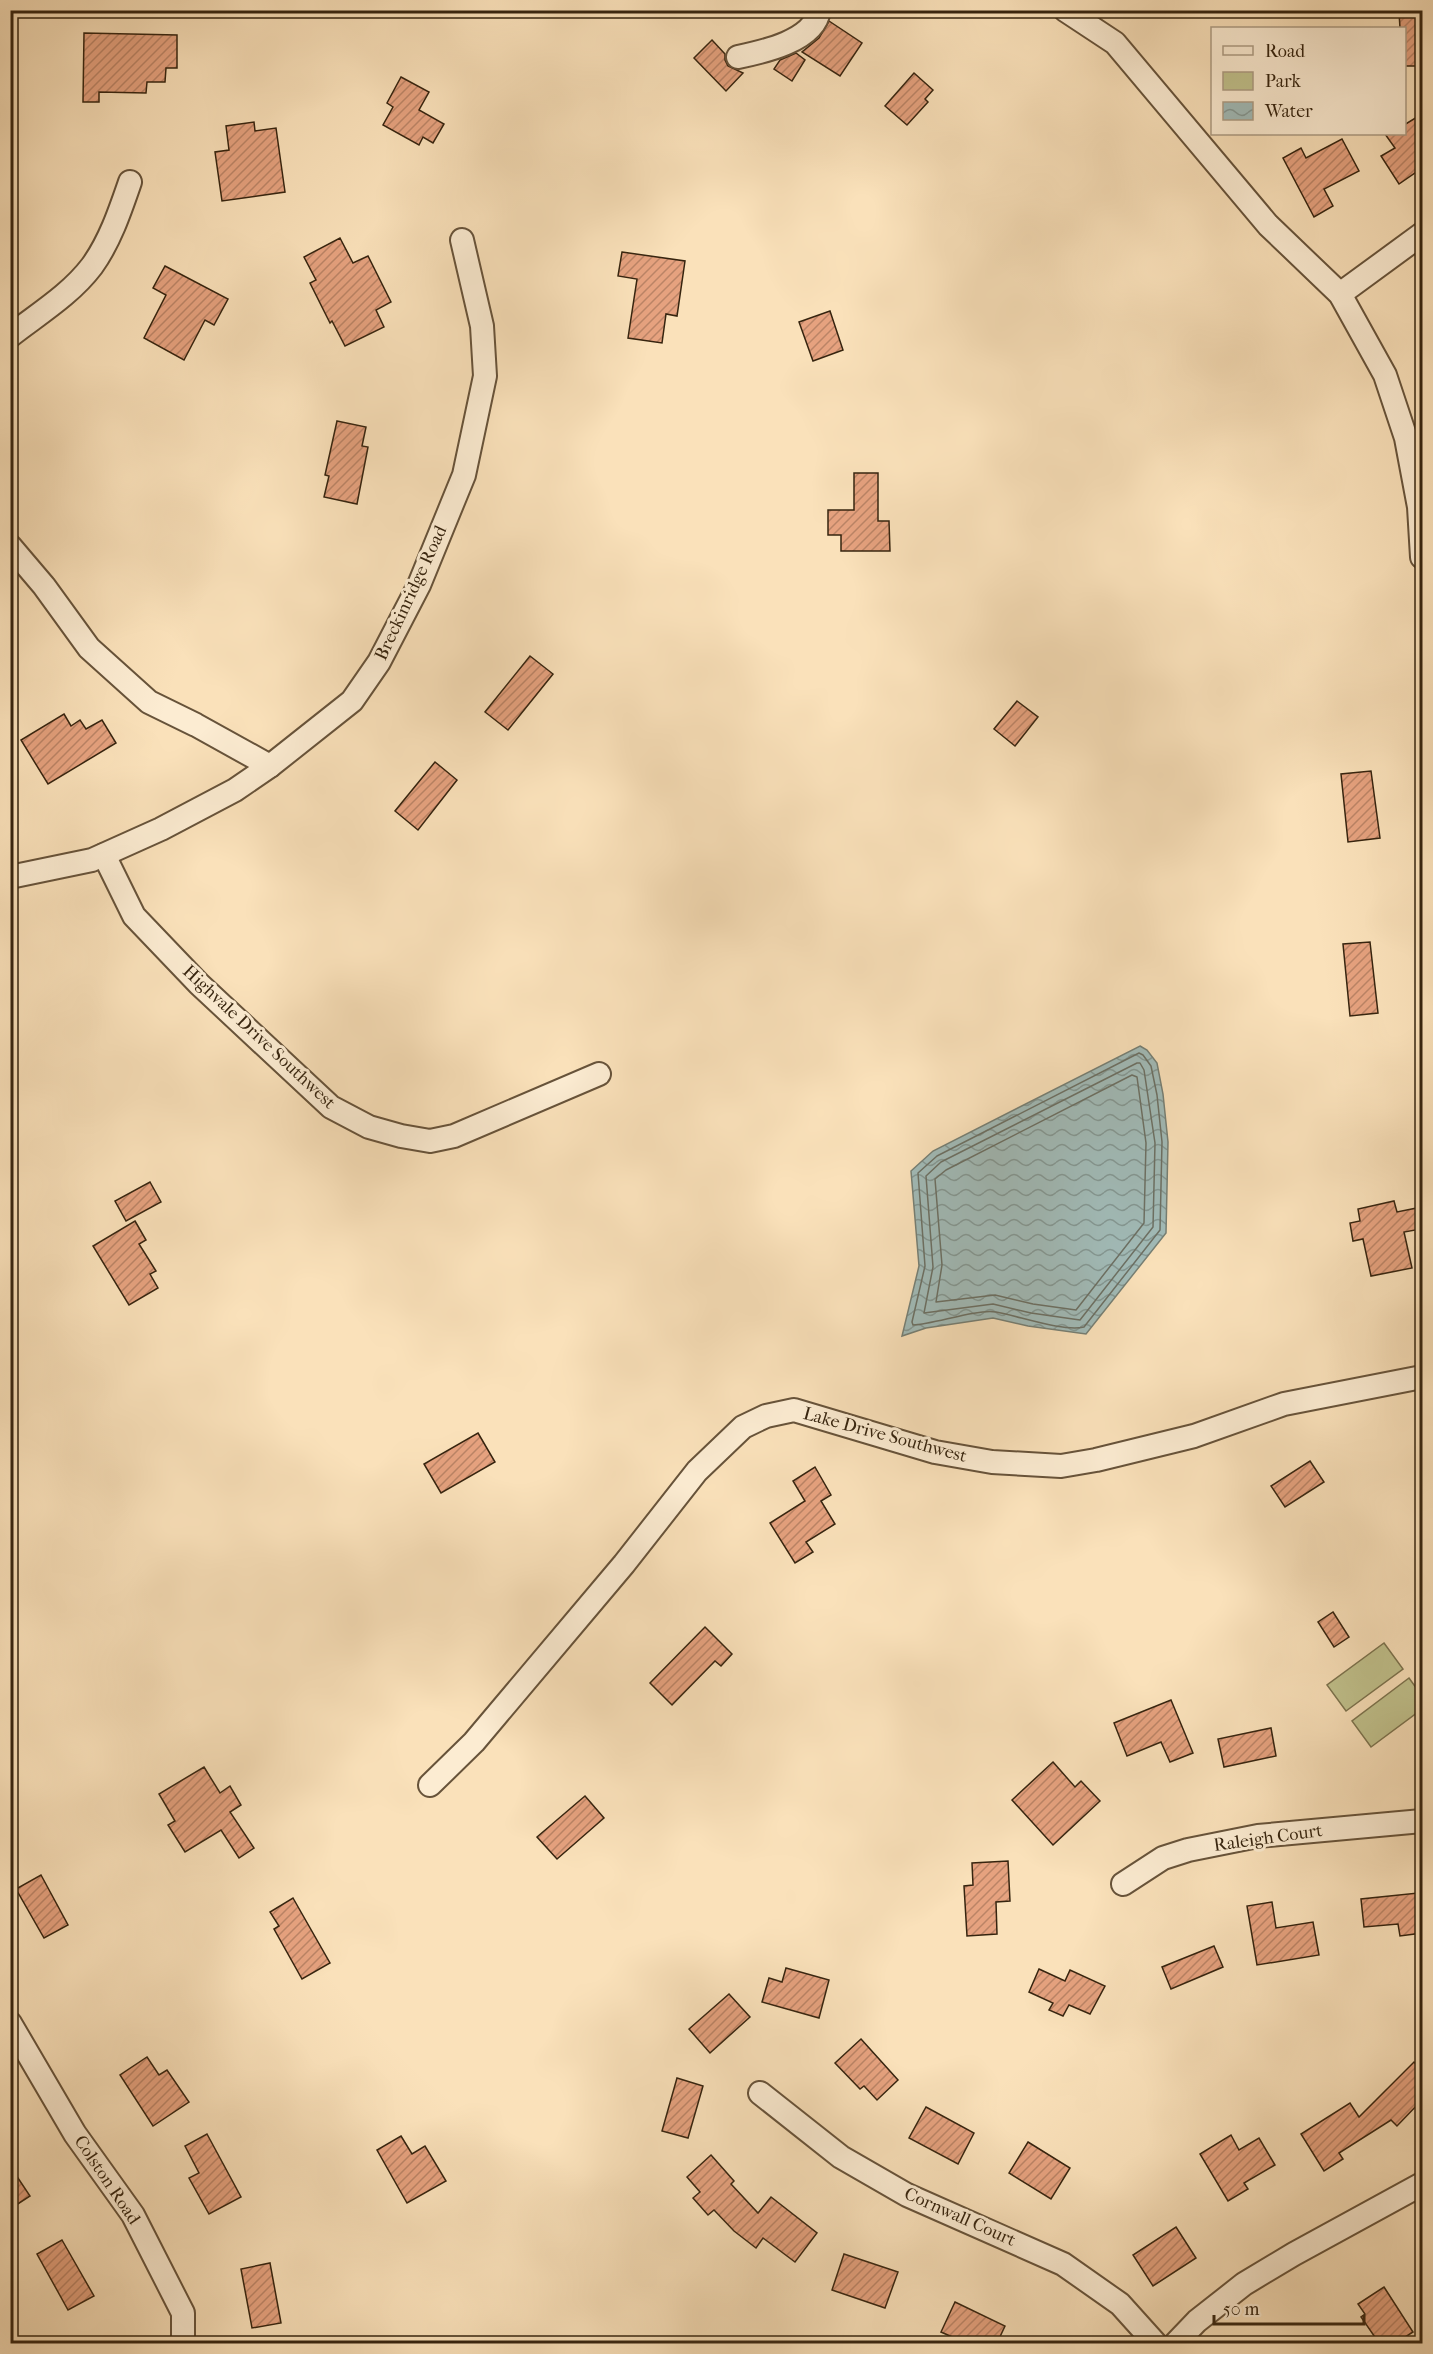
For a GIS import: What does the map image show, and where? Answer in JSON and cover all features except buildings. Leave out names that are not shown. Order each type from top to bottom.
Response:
[{"type":"street","points":[[738,57],[773,49],[793,39],[817,21],[819,10]]},
{"type":"street","points":[[1065,10],[1115,43],[1268,225],[1340,294],[1385,375],[1402,427],[1419,507],[1422,557]]},
{"type":"street","points":[[10,336],[61,298],[92,266],[114,227],[130,182]]},
{"type":"street","points":[[1340,294],[1422,234]]},
{"type":"street","name":"Breckinridge Road","points":[[10,878],[82,863],[160,829],[235,789],[270,766],[352,701],[379,662],[419,585],[464,475],[484,376],[482,326],[462,240]]},
{"type":"street","points":[[10,546],[44,586],[89,648],[149,702],[270,766]]},
{"type":"street","name":"Highvale Drive Southwest","points":[[104,855],[134,916],[199,984],[331,1107],[369,1127],[430,1141],[454,1136],[599,1074]]},
{"type":"street","name":"Lake Drive Southwest","points":[[430,1785],[474,1742],[624,1564],[697,1471],[743,1427],[766,1416],[794,1410],[935,1452],[992,1462],[1061,1466],[1096,1460],[1194,1436],[1284,1404],[1422,1377]]},
{"type":"street","name":"Raleigh Court","points":[[1123,1884],[1163,1858],[1188,1850],[1258,1836],[1422,1821]]},
{"type":"street","name":"Colston Road","points":[[10,2023],[75,2134],[133,2215],[183,2313],[183,2343]]},
{"type":"street","name":"Cornwall Court","points":[[760,2093],[841,2157],[907,2195],[1063,2264],[1120,2304],[1156,2343]]},
{"type":"street","points":[[1174,2343],[1197,2321],[1244,2284],[1392,2200],[1421,2189]]},
{"type":"green space","points":[[1384,1643],[1403,1669],[1346,1711],[1327,1685]]},
{"type":"green space","points":[[1409,1678],[1422,1696],[1422,1709],[1371,1747],[1352,1721]]},
{"type":"water","points":[[1140,1046],[1147,1050],[1157,1063],[1163,1094],[1168,1142],[1166,1233],[1086,1334],[1028,1326],[993,1318],[926,1328],[902,1336],[919,1266],[911,1171],[933,1151]]}]
